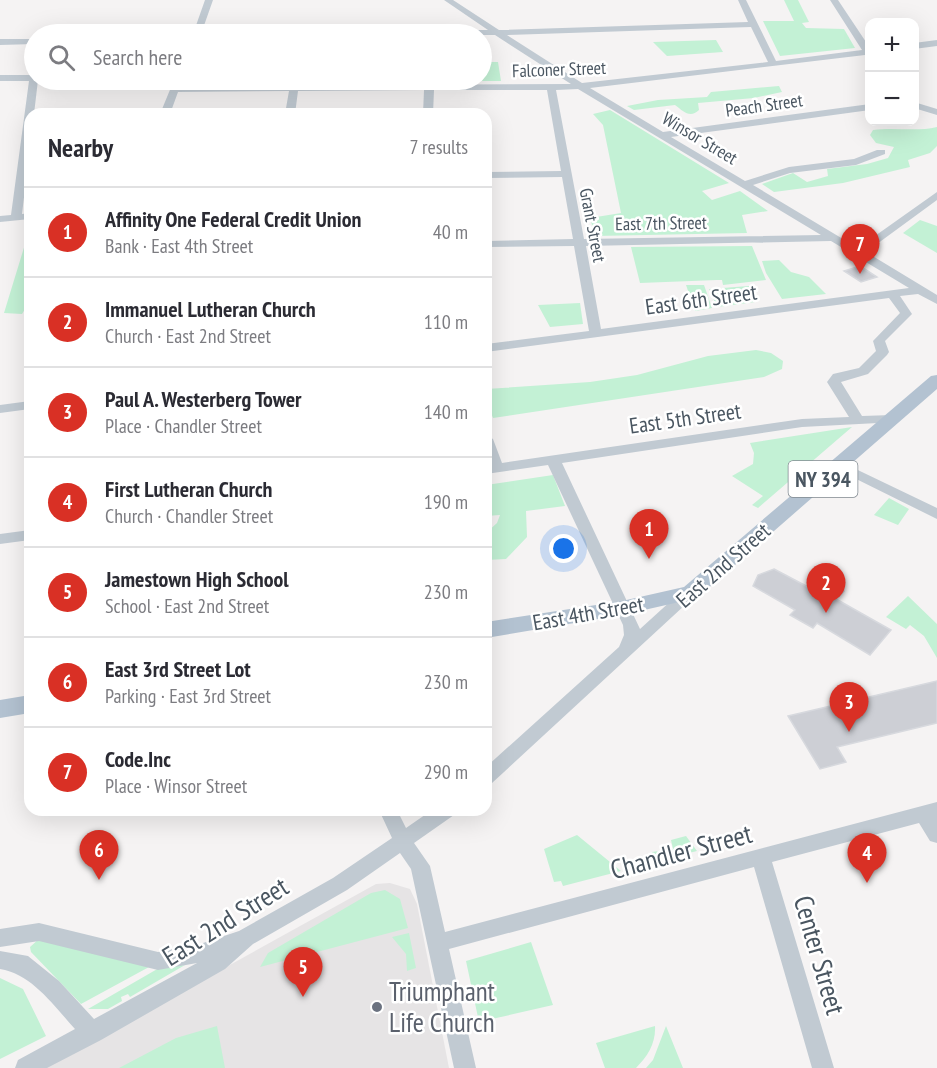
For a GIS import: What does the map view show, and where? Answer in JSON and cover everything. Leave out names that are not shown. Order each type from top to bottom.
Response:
[{"type":"main road","name":"East 2nd Street","points":[[690,593],[937,380]]},
{"type":"main road","name":"East 4th Street","points":[[492,629],[622,608],[690,593]]},
{"type":"main road","points":[[0,709],[24,705]]},
{"type":"street","points":[[201,24],[209,0]]},
{"type":"street","name":"Winsor Street","points":[[448,0],[485,24]]},
{"type":"street","points":[[742,0],[773,64]]},
{"type":"street","points":[[834,0],[865,48]]},
{"type":"street","points":[[492,32],[753,24]]},
{"type":"street","name":"Winsor Street","points":[[492,29],[580,86],[937,300]]},
{"type":"street","points":[[0,42],[24,42]]},
{"type":"street","points":[[919,45],[937,43]]},
{"type":"street","name":"Falconer Street","points":[[492,87],[580,86],[865,54]]},
{"type":"street","points":[[0,78],[24,78]]},
{"type":"street","name":"Grant Street","points":[[551,87],[596,334]]},
{"type":"street","points":[[30,108],[32,90]]},
{"type":"street","points":[[167,108],[175,90]]},
{"type":"street","points":[[291,108],[294,90]]},
{"type":"street","points":[[429,90],[429,108]]},
{"type":"street","points":[[919,106],[937,112]]},
{"type":"street","name":"Peach Street","points":[[662,135],[865,108]]},
{"type":"street","points":[[745,184],[789,170],[856,162],[881,152]]},
{"type":"street","points":[[16,217],[24,155]]},
{"type":"street","points":[[492,175],[566,174]]},
{"type":"street","points":[[859,252],[937,195]]},
{"type":"street","points":[[0,219],[24,216]]},
{"type":"street","name":"East 7th Street","points":[[492,244],[836,238]]},
{"type":"street","name":"East 6th Street","points":[[492,347],[921,290]]},
{"type":"street","points":[[857,419],[834,382],[838,377],[863,371],[883,352],[879,341],[905,316],[893,295]]},
{"type":"street","points":[[0,409],[24,406]]},
{"type":"street","name":"East 5th Street","points":[[492,470],[802,423],[892,419]]},
{"type":"street","points":[[553,460],[632,626],[632,635],[626,650]]},
{"type":"street","points":[[839,465],[937,514]]},
{"type":"street","points":[[0,539],[24,536]]},
{"type":"street","name":"East 2nd Street","points":[[492,773],[690,593]]},
{"type":"street","points":[[930,812],[937,835]]},
{"type":"street","name":"Chandler Street","points":[[438,943],[930,812]]},
{"type":"street","points":[[391,816],[403,842],[420,866],[465,1068]]},
{"type":"street","name":"East 2nd Street","points":[[26,1068],[218,962],[246,938],[340,884],[439,816]]},
{"type":"street","name":"Center Street","points":[[761,858],[823,1068]]},
{"type":"street","points":[[0,938],[39,932],[158,961],[200,953],[246,938]]},
{"type":"street","points":[[0,960],[21,963],[29,969],[52,988],[93,1033]]},
{"type":"shaded area","points":[[390,883],[410,889],[417,904],[449,1068],[44,1068],[376,884]]},
{"type":"green space","points":[[784,0],[798,0],[809,22],[802,23],[806,28],[844,29],[855,48],[780,56],[763,21],[794,21]]},
{"type":"green space","points":[[716,40],[723,52],[667,56],[653,42]]},
{"type":"green space","points":[[492,62],[498,62],[501,81],[492,81]]},
{"type":"green space","points":[[779,86],[782,92],[754,98],[698,103],[699,110],[693,114],[675,105],[634,110],[627,106],[658,100],[707,97],[711,92]]},
{"type":"green space","points":[[610,110],[729,183],[702,191],[712,200],[740,191],[768,211],[742,215],[747,233],[595,236],[590,218],[621,213],[603,125],[593,114]]},
{"type":"green space","points":[[937,127],[937,146],[930,153],[908,160],[910,167],[843,183],[774,192],[762,184],[793,173],[807,182],[828,176],[827,169],[867,164],[888,158],[894,147],[876,143],[870,135],[873,130]]},
{"type":"green space","points":[[920,220],[937,226],[937,253],[903,233]]},
{"type":"green space","points":[[752,246],[766,280],[723,285],[722,280],[640,283],[631,247]]},
{"type":"green space","points":[[24,248],[24,311],[22,314],[4,313]]},
{"type":"green space","points":[[779,260],[791,272],[809,277],[826,294],[782,299],[766,273],[762,261]]},
{"type":"green space","points":[[686,285],[704,285],[712,308],[695,311]]},
{"type":"green space","points":[[749,286],[755,302],[717,307],[709,289]]},
{"type":"green space","points":[[580,303],[583,324],[550,327],[538,305]]},
{"type":"green space","points":[[756,350],[771,353],[783,361],[782,369],[764,377],[493,418],[492,415],[492,389],[590,382],[637,375],[708,356]]},
{"type":"green space","points":[[852,427],[758,508],[752,505],[763,496],[732,476],[753,464],[754,453],[750,443]]},
{"type":"green space","points":[[553,475],[565,506],[526,511],[527,537],[506,559],[492,560],[492,528],[500,515],[492,516],[492,484]]},
{"type":"green space","points":[[889,498],[909,509],[898,525],[874,515]]},
{"type":"green space","points":[[908,596],[937,624],[937,658],[924,636],[910,625],[906,629],[886,617]]},
{"type":"green space","points":[[577,835],[621,871],[563,886],[561,881],[554,882],[544,849]]},
{"type":"green space","points":[[686,836],[697,851],[656,861],[652,852],[673,849],[671,840]]},
{"type":"green space","points":[[385,890],[400,899],[408,928],[260,967],[268,953],[371,893]]},
{"type":"green space","points":[[409,933],[416,968],[407,971],[406,954],[392,937]]},
{"type":"green space","points":[[40,938],[149,967],[81,1004],[31,952],[30,947]]},
{"type":"green space","points":[[531,942],[553,1005],[479,1022],[466,961]]},
{"type":"green space","points":[[185,965],[130,997],[128,994],[121,997],[122,1001],[108,1009],[88,1009],[159,968]]},
{"type":"green space","points":[[0,978],[23,989],[46,1036],[0,1059]]},
{"type":"green space","points":[[217,1026],[225,1068],[119,1068],[176,1038]]},
{"type":"green space","points":[[655,1026],[650,1049],[636,1068],[605,1068],[596,1043]]},
{"type":"green space","points":[[666,1026],[683,1068],[646,1068],[653,1060]]},
{"type":"building","points":[[860,266],[877,277],[861,282],[844,271]]},
{"type":"building","points":[[774,569],[810,588],[827,576],[844,586],[841,589],[844,591],[836,599],[891,630],[870,655],[817,623],[813,628],[790,615],[795,610],[753,586],[758,575]]},
{"type":"building","points":[[937,681],[937,723],[837,747],[846,762],[820,769],[788,716]]},
{"type":"place","name":"Code.Inc","points":[[860,274]]},
{"type":"place","name":"Affinity One Federal Credit Union","points":[[649,559]]},
{"type":"place","name":"Immanuel Lutheran Church","points":[[826,613]]},
{"type":"place","name":"Paul A. Westerberg Tower","points":[[849,732]]},
{"type":"place","name":"East 3rd Street Lot","points":[[99,880]]},
{"type":"place","name":"First Lutheran Church","points":[[867,883]]},
{"type":"place","name":"Jamestown High School","points":[[303,997]]},
{"type":"place","name":"Triumphant Life Church","points":[[377,1007]]}]
